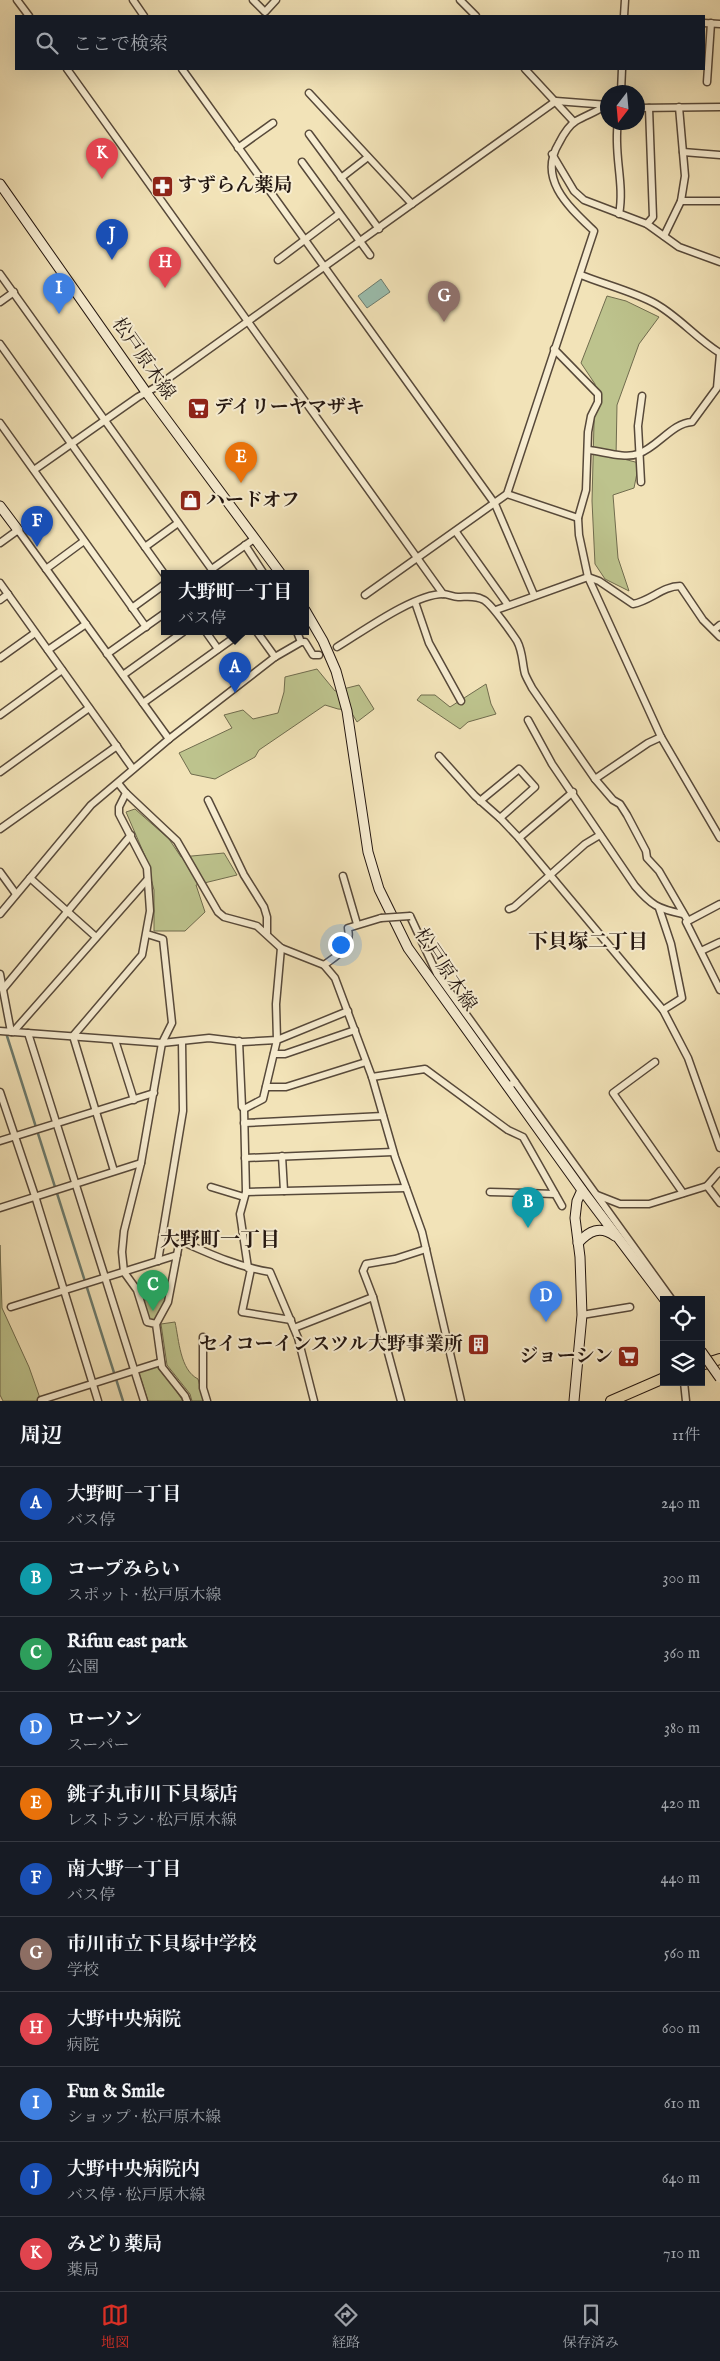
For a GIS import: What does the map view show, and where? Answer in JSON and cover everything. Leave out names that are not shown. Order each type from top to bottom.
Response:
[{"type":"main road","name":"松戸原木線","points":[[0,184],[146,392],[278,570]]},
{"type":"main road","points":[[0,506],[18,530]]},
{"type":"main road","name":"松戸原木線","points":[[309,617],[323,641],[336,671],[346,711],[363,828],[379,889],[408,948],[511,1084],[582,1190],[662,1296]]},
{"type":"main road","points":[[574,1401],[582,1315],[575,1218],[577,1201],[582,1190]]},
{"type":"main road","points":[[578,1243],[592,1231],[598,1230],[612,1234],[623,1243]]},
{"type":"main road","points":[[705,1357],[720,1378]]},
{"type":"main road","points":[[705,1364],[720,1359]]},
{"type":"main road","points":[[611,1401],[660,1380]]},
{"type":"street","points":[[17,0],[28,15]]},
{"type":"street","points":[[133,0],[143,15]]},
{"type":"street","points":[[253,0],[264,12],[276,0]]},
{"type":"street","points":[[460,0],[475,15]]},
{"type":"street","points":[[624,15],[625,0]]},
{"type":"street","points":[[707,82],[707,23],[720,24]]},
{"type":"street","points":[[68,70],[443,594]]},
{"type":"street","points":[[183,70],[495,504],[534,595]]},
{"type":"street","points":[[526,70],[574,122]]},
{"type":"street","points":[[621,85],[622,70]]},
{"type":"street","points":[[309,93],[412,204]]},
{"type":"street","points":[[34,470],[104,420],[156,387],[556,101],[600,104]]},
{"type":"street","points":[[664,236],[681,201],[685,176],[679,107]]},
{"type":"street","points":[[645,108],[720,107]]},
{"type":"street","points":[[647,224],[654,217],[649,108]]},
{"type":"street","points":[[365,595],[456,532],[506,494],[554,349],[581,275],[594,231],[566,204],[561,196],[551,170],[552,154],[574,122],[600,109]]},
{"type":"street","points":[[238,148],[273,122]]},
{"type":"street","points":[[617,130],[623,198],[619,214]]},
{"type":"street","points":[[309,134],[378,228]]},
{"type":"street","points":[[683,152],[720,155]]},
{"type":"street","points":[[552,154],[574,191],[584,200],[647,224],[679,247],[720,262]]},
{"type":"street","points":[[341,178],[368,157]]},
{"type":"street","points":[[302,162],[370,255]]},
{"type":"street","points":[[681,201],[719,199]]},
{"type":"street","points":[[278,260],[340,214]]},
{"type":"street","points":[[0,274],[213,570]]},
{"type":"street","points":[[581,275],[654,303],[677,319],[704,343],[720,353],[719,389],[692,422],[684,423],[640,453],[631,455],[588,450]]},
{"type":"street","points":[[0,302],[14,292]]},
{"type":"street","points":[[0,344],[161,570]]},
{"type":"street","points":[[554,349],[598,394],[598,402],[591,416],[588,432],[586,490],[578,518],[579,535],[588,577],[662,737],[720,838]]},
{"type":"street","points":[[641,482],[638,426],[642,396]]},
{"type":"street","points":[[0,423],[146,627]]},
{"type":"street","points":[[506,494],[578,518]]},
{"type":"street","points":[[145,547],[178,523]]},
{"type":"street","points":[[0,543],[18,530],[168,738]]},
{"type":"street","points":[[456,532],[508,605]]},
{"type":"street","points":[[216,570],[254,539]]},
{"type":"street","points":[[46,569],[84,541]]},
{"type":"street","points":[[246,545],[262,570]]},
{"type":"street","points":[[496,610],[588,577],[599,581],[633,604],[640,603],[672,586],[680,586],[703,620],[720,637]]},
{"type":"street","points":[[0,583],[133,769]]},
{"type":"street","points":[[132,608],[161,587]]},
{"type":"street","points":[[0,600],[8,594]]},
{"type":"street","points":[[337,647],[415,602],[443,594],[480,598],[496,610],[498,617],[517,641],[523,659],[525,674],[532,688],[595,779],[628,815],[646,851],[646,858],[659,871],[688,921],[686,922],[720,990]]},
{"type":"street","points":[[415,602],[429,643],[461,700]]},
{"type":"street","points":[[108,654],[161,616]]},
{"type":"street","points":[[48,650],[86,624]]},
{"type":"street","points":[[714,630],[720,625]]},
{"type":"street","points":[[0,658],[35,632]]},
{"type":"street","points":[[123,676],[179,635]]},
{"type":"street","points":[[208,635],[218,649]]},
{"type":"street","points":[[143,703],[238,635]]},
{"type":"street","points":[[258,635],[275,657]]},
{"type":"street","points":[[298,635],[301,642]]},
{"type":"street","points":[[0,914],[91,805],[168,738],[275,657],[301,642],[305,642],[313,655],[319,655]]},
{"type":"street","points":[[0,715],[62,670]]},
{"type":"street","points":[[0,772],[89,708]]},
{"type":"street","points":[[528,720],[552,764],[573,792],[634,886],[650,904],[683,914]]},
{"type":"street","points":[[595,779],[622,760],[662,737]]},
{"type":"street","points":[[0,830],[117,746]]},
{"type":"street","points":[[439,756],[480,801],[519,838],[664,1010],[688,1058],[720,1148]]},
{"type":"street","points":[[480,801],[519,769],[535,787],[500,818]]},
{"type":"street","points":[[118,783],[126,793],[177,841],[218,912],[224,917],[257,926],[267,933],[281,948],[324,966],[335,978],[372,1077],[426,1249],[448,1344]]},
{"type":"street","points":[[519,838],[573,792]]},
{"type":"street","points":[[73,1036],[142,956],[147,934],[150,912],[147,868],[119,814],[119,807],[126,793]]},
{"type":"street","points":[[208,800],[244,875],[264,906],[267,918],[267,933]]},
{"type":"street","points":[[3,989],[130,835]]},
{"type":"street","points":[[509,909],[514,907],[585,844],[600,835]]},
{"type":"street","points":[[0,872],[16,894]]},
{"type":"street","points":[[343,876],[357,924]]},
{"type":"street","points":[[30,878],[96,937]]},
{"type":"street","points":[[12,1032],[147,880]]},
{"type":"street","points":[[688,921],[720,904]]},
{"type":"street","points":[[659,908],[671,944],[682,998],[664,1010]]},
{"type":"street","points":[[324,966],[348,944],[350,937],[348,928],[381,918],[410,916],[438,974],[511,1084],[597,1195],[669,1296]]},
{"type":"street","points":[[147,934],[163,939],[172,1023],[162,1043],[141,1163],[124,1231],[122,1252],[124,1272],[137,1290],[147,1322],[156,1324]]},
{"type":"street","points":[[701,951],[720,942]]},
{"type":"street","points":[[244,1108],[262,1100],[274,1054],[277,1040],[276,1004],[281,948]]},
{"type":"street","points":[[0,974],[12,1032]]},
{"type":"street","points":[[0,1031],[162,1043],[209,1038],[239,1041],[277,1040],[348,1011]]},
{"type":"street","points":[[274,1054],[285,1054],[355,1030]]},
{"type":"street","points":[[28,1033],[144,1401]]},
{"type":"street","points":[[73,1036],[114,1171]]},
{"type":"street","points":[[115,1040],[134,1100]]},
{"type":"street","points":[[239,1041],[242,1107],[244,1108],[245,1158],[245,1194],[240,1214],[249,1268],[242,1312],[291,1320]]},
{"type":"street","points":[[158,1260],[183,1111],[182,1042]]},
{"type":"street","points":[[266,1087],[286,1087],[366,1062]]},
{"type":"street","points":[[655,1062],[613,1093],[683,1193]]},
{"type":"street","points":[[372,1077],[425,1069],[508,1130],[522,1137],[562,1206]]},
{"type":"street","points":[[0,1092],[35,1196],[98,1401]]},
{"type":"street","points":[[0,1141],[154,1093]]},
{"type":"street","points":[[244,1123],[383,1116]]},
{"type":"street","points":[[245,1158],[394,1152]]},
{"type":"street","points":[[282,1156],[284,1191]]},
{"type":"street","points":[[0,1208],[141,1163]]},
{"type":"street","points":[[597,1195],[629,1205],[649,1204],[707,1186],[720,1171]]},
{"type":"street","points":[[211,1186],[245,1194],[284,1191],[406,1188]]},
{"type":"street","points":[[707,1186],[720,1203]]},
{"type":"street","points":[[490,1192],[556,1194]]},
{"type":"street","points":[[187,1401],[177,1385],[165,1372],[161,1362],[156,1324],[168,1302],[179,1244],[183,1242],[222,1260],[270,1272],[294,1328],[314,1401]]},
{"type":"street","points":[[401,1401],[373,1297],[363,1271],[366,1264],[396,1259],[426,1249]]},
{"type":"street","points":[[11,1307],[177,1255]]},
{"type":"street","points":[[294,1328],[373,1297]]},
{"type":"street","points":[[582,1315],[630,1307]]},
{"type":"street","points":[[202,1337],[203,1388],[207,1401]]},
{"type":"street","points":[[450,1353],[461,1401]]},
{"type":"street","points":[[41,1400],[161,1362]]},
{"type":"street","points":[[684,1386],[686,1401]]},
{"type":"green space","points":[[607,296],[626,301],[659,317],[639,344],[617,405],[616,457],[639,463],[634,488],[613,495],[618,558],[629,591],[605,579],[595,564],[592,501],[595,384],[581,363]]},
{"type":"green space","points":[[317,669],[335,691],[359,685],[374,709],[357,722],[350,710],[325,705],[259,750],[255,757],[215,779],[191,774],[179,753],[232,728],[224,715],[243,710],[253,719],[278,713],[284,692],[285,677]]},
{"type":"green space","points":[[486,684],[491,704],[496,714],[468,722],[460,729],[417,700],[421,695],[435,695],[450,707]]},
{"type":"green space","points":[[135,809],[169,839],[181,857],[224,853],[237,875],[196,885],[205,912],[185,931],[154,931],[154,890],[145,856],[126,812]]},
{"type":"green space","points":[[0,1245],[2,1308],[29,1367],[41,1401],[3,1401],[0,1395]]},
{"type":"green space","points":[[168,1294],[167,1301],[155,1322],[148,1320],[141,1301]]},
{"type":"green space","points":[[175,1322],[184,1362],[187,1369],[198,1379],[204,1401],[192,1401],[190,1394],[167,1365],[161,1324]]},
{"type":"green space","points":[[156,1366],[183,1401],[148,1401],[139,1373]]},
{"type":"shaded area","points":[[381,279],[390,292],[367,308],[358,296]]},
{"type":"waterway","points":[[7,1036],[123,1401]]},
{"type":"place","name":"みどり薬局","points":[[102,179]]},
{"type":"place","name":"すずらん薬局","points":[[162,186]]},
{"type":"place","name":"大野中央病院内","points":[[112,260]]},
{"type":"place","name":"大野中央病院","points":[[165,288]]},
{"type":"place","name":"Fun & Smile","points":[[59,314]]},
{"type":"place","name":"市川市立下貝塚中学校","points":[[444,322]]},
{"type":"place","name":"デイリーヤマザキ","points":[[198,408]]},
{"type":"place","name":"銚子丸市川下貝塚店","points":[[241,483]]},
{"type":"place","name":"ハードオフ","points":[[190,501]]},
{"type":"place","name":"南大野一丁目","points":[[37,547]]},
{"type":"place","name":"大野町一丁目","points":[[235,693]]},
{"type":"place","name":"コープみらい","points":[[528,1228]]},
{"type":"place","name":"Rifuu east park","points":[[153,1311]]},
{"type":"place","name":"ローソン","points":[[546,1322]]},
{"type":"place","name":"セイコーインスツル大野事業所","points":[[479,1345]]},
{"type":"place","name":"ジョーシン","points":[[629,1357]]},
{"type":"district","name":"下貝塚二丁目","points":[[588,942]]},
{"type":"district","name":"大野町一丁目","points":[[220,1240]]}]
